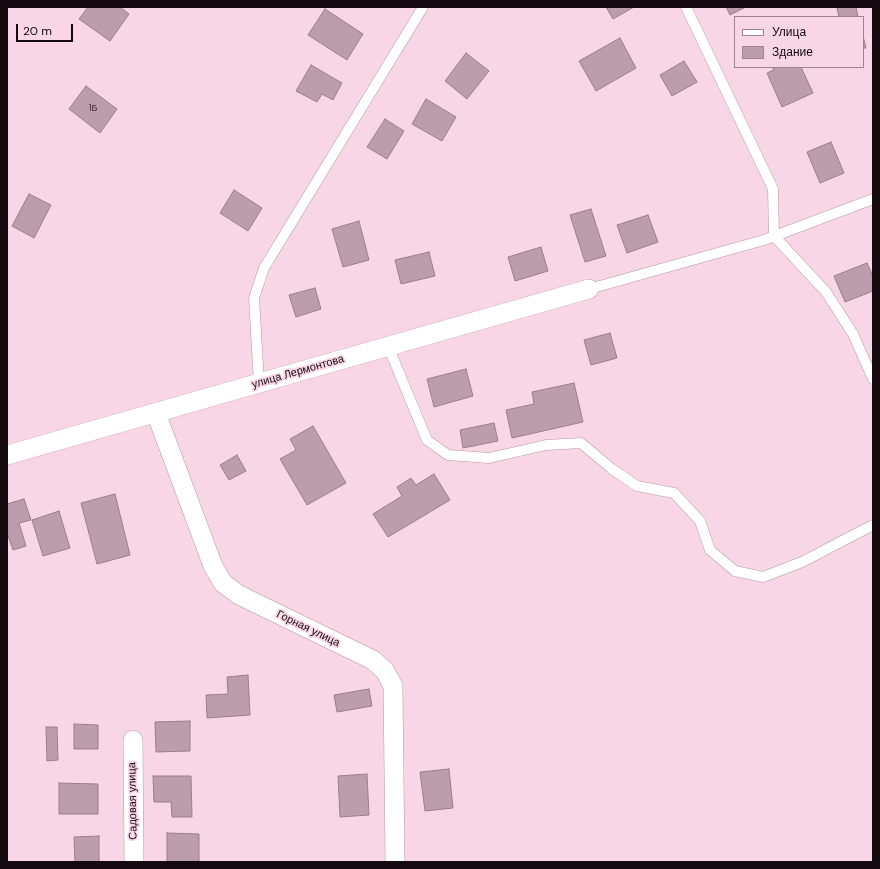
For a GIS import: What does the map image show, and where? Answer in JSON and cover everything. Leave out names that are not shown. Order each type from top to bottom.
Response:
[{"type":"street","name":"улица Лермонтова","points":[[7,455],[589,289]]},
{"type":"street","name":"Горная улица","points":[[156,412],[213,566],[223,583],[238,595],[373,660],[385,671],[393,686],[395,862]]},
{"type":"street","name":"Садовая улица","points":[[133,740],[134,862]]},
{"type":"lane","points":[[258,383],[254,298],[264,268],[423,7]]},
{"type":"lane","points":[[686,7],[772,189],[774,236],[826,292],[853,334],[873,379]]},
{"type":"lane","points":[[589,289],[757,242],[873,199]]},
{"type":"lane","points":[[388,346],[427,440],[448,456],[489,458],[546,445],[581,443],[637,486],[674,493],[700,521],[710,550],[734,571],[764,577],[802,562],[873,525]]},
{"type":"building","points":[[88,7],[120,7],[129,14],[110,41],[79,19]]},
{"type":"building","points":[[606,7],[634,7],[613,19]]},
{"type":"building","points":[[726,7],[746,7],[730,15]]},
{"type":"building","points":[[856,7],[858,16],[839,16],[837,8]]},
{"type":"building","points":[[325,9],[363,34],[347,60],[308,35]]},
{"type":"building","points":[[620,38],[636,68],[596,91],[579,61]]},
{"type":"building","points":[[466,53],[489,71],[467,99],[445,81]]},
{"type":"building","points":[[684,61],[697,82],[672,96],[660,75]]},
{"type":"building","points":[[311,65],[342,83],[333,100],[322,94],[317,102],[296,91]]},
{"type":"building","points":[[773,68],[801,68],[813,93],[782,107],[767,73],[774,70]]},
{"type":"building","points":[[86,86],[117,109],[100,133],[69,109]]},
{"type":"building","points":[[426,99],[456,117],[442,141],[412,124]]},
{"type":"building","points":[[385,119],[404,131],[387,159],[367,147]]},
{"type":"building","points":[[831,142],[844,173],[820,183],[807,152]]},
{"type":"building","points":[[234,190],[262,208],[248,231],[220,213]]},
{"type":"building","points":[[29,194],[51,205],[34,238],[12,226]]},
{"type":"building","points":[[591,209],[606,256],[585,262],[570,215]]},
{"type":"building","points":[[648,215],[658,242],[627,253],[617,225]]},
{"type":"building","points":[[359,221],[369,260],[343,267],[332,229]]},
{"type":"building","points":[[541,247],[548,271],[515,281],[508,257]]},
{"type":"building","points":[[429,252],[435,276],[401,284],[395,260]]},
{"type":"building","points":[[867,263],[873,276],[873,291],[845,302],[834,276]]},
{"type":"building","points":[[315,288],[321,309],[296,317],[289,295]]},
{"type":"building","points":[[610,333],[617,358],[591,365],[584,340]]},
{"type":"building","points":[[466,369],[473,396],[434,407],[427,379]]},
{"type":"building","points":[[574,383],[583,422],[512,438],[506,410],[534,404],[532,392]]},
{"type":"building","points":[[494,423],[498,441],[463,448],[460,430]]},
{"type":"building","points":[[313,426],[346,483],[307,505],[280,459],[296,450],[290,439]]},
{"type":"building","points":[[237,455],[246,471],[229,480],[220,465]]},
{"type":"building","points":[[434,474],[450,500],[388,537],[373,514],[402,496],[397,487],[411,478],[416,485]]},
{"type":"building","points":[[115,494],[130,555],[97,564],[81,503]]},
{"type":"building","points":[[24,499],[31,520],[19,523],[26,546],[13,550],[7,533],[7,504]]},
{"type":"building","points":[[59,511],[70,548],[43,556],[32,520]]},
{"type":"building","points":[[248,675],[250,715],[207,718],[206,695],[228,694],[227,677]]},
{"type":"building","points":[[369,689],[372,706],[337,712],[334,695]]},
{"type":"building","points":[[190,721],[190,751],[156,752],[155,722]]},
{"type":"building","points":[[74,724],[98,725],[98,749],[74,749]]},
{"type":"building","points":[[46,727],[57,727],[58,760],[47,761]]},
{"type":"building","points":[[449,769],[453,808],[425,811],[420,772]]},
{"type":"building","points":[[367,774],[369,815],[340,817],[338,776]]},
{"type":"building","points":[[153,776],[191,776],[192,817],[172,817],[171,802],[154,802]]},
{"type":"building","points":[[59,783],[98,784],[98,814],[59,814]]},
{"type":"building","points":[[167,833],[199,834],[199,862],[167,862]]},
{"type":"building","points":[[99,836],[99,862],[75,862],[74,837]]}]
